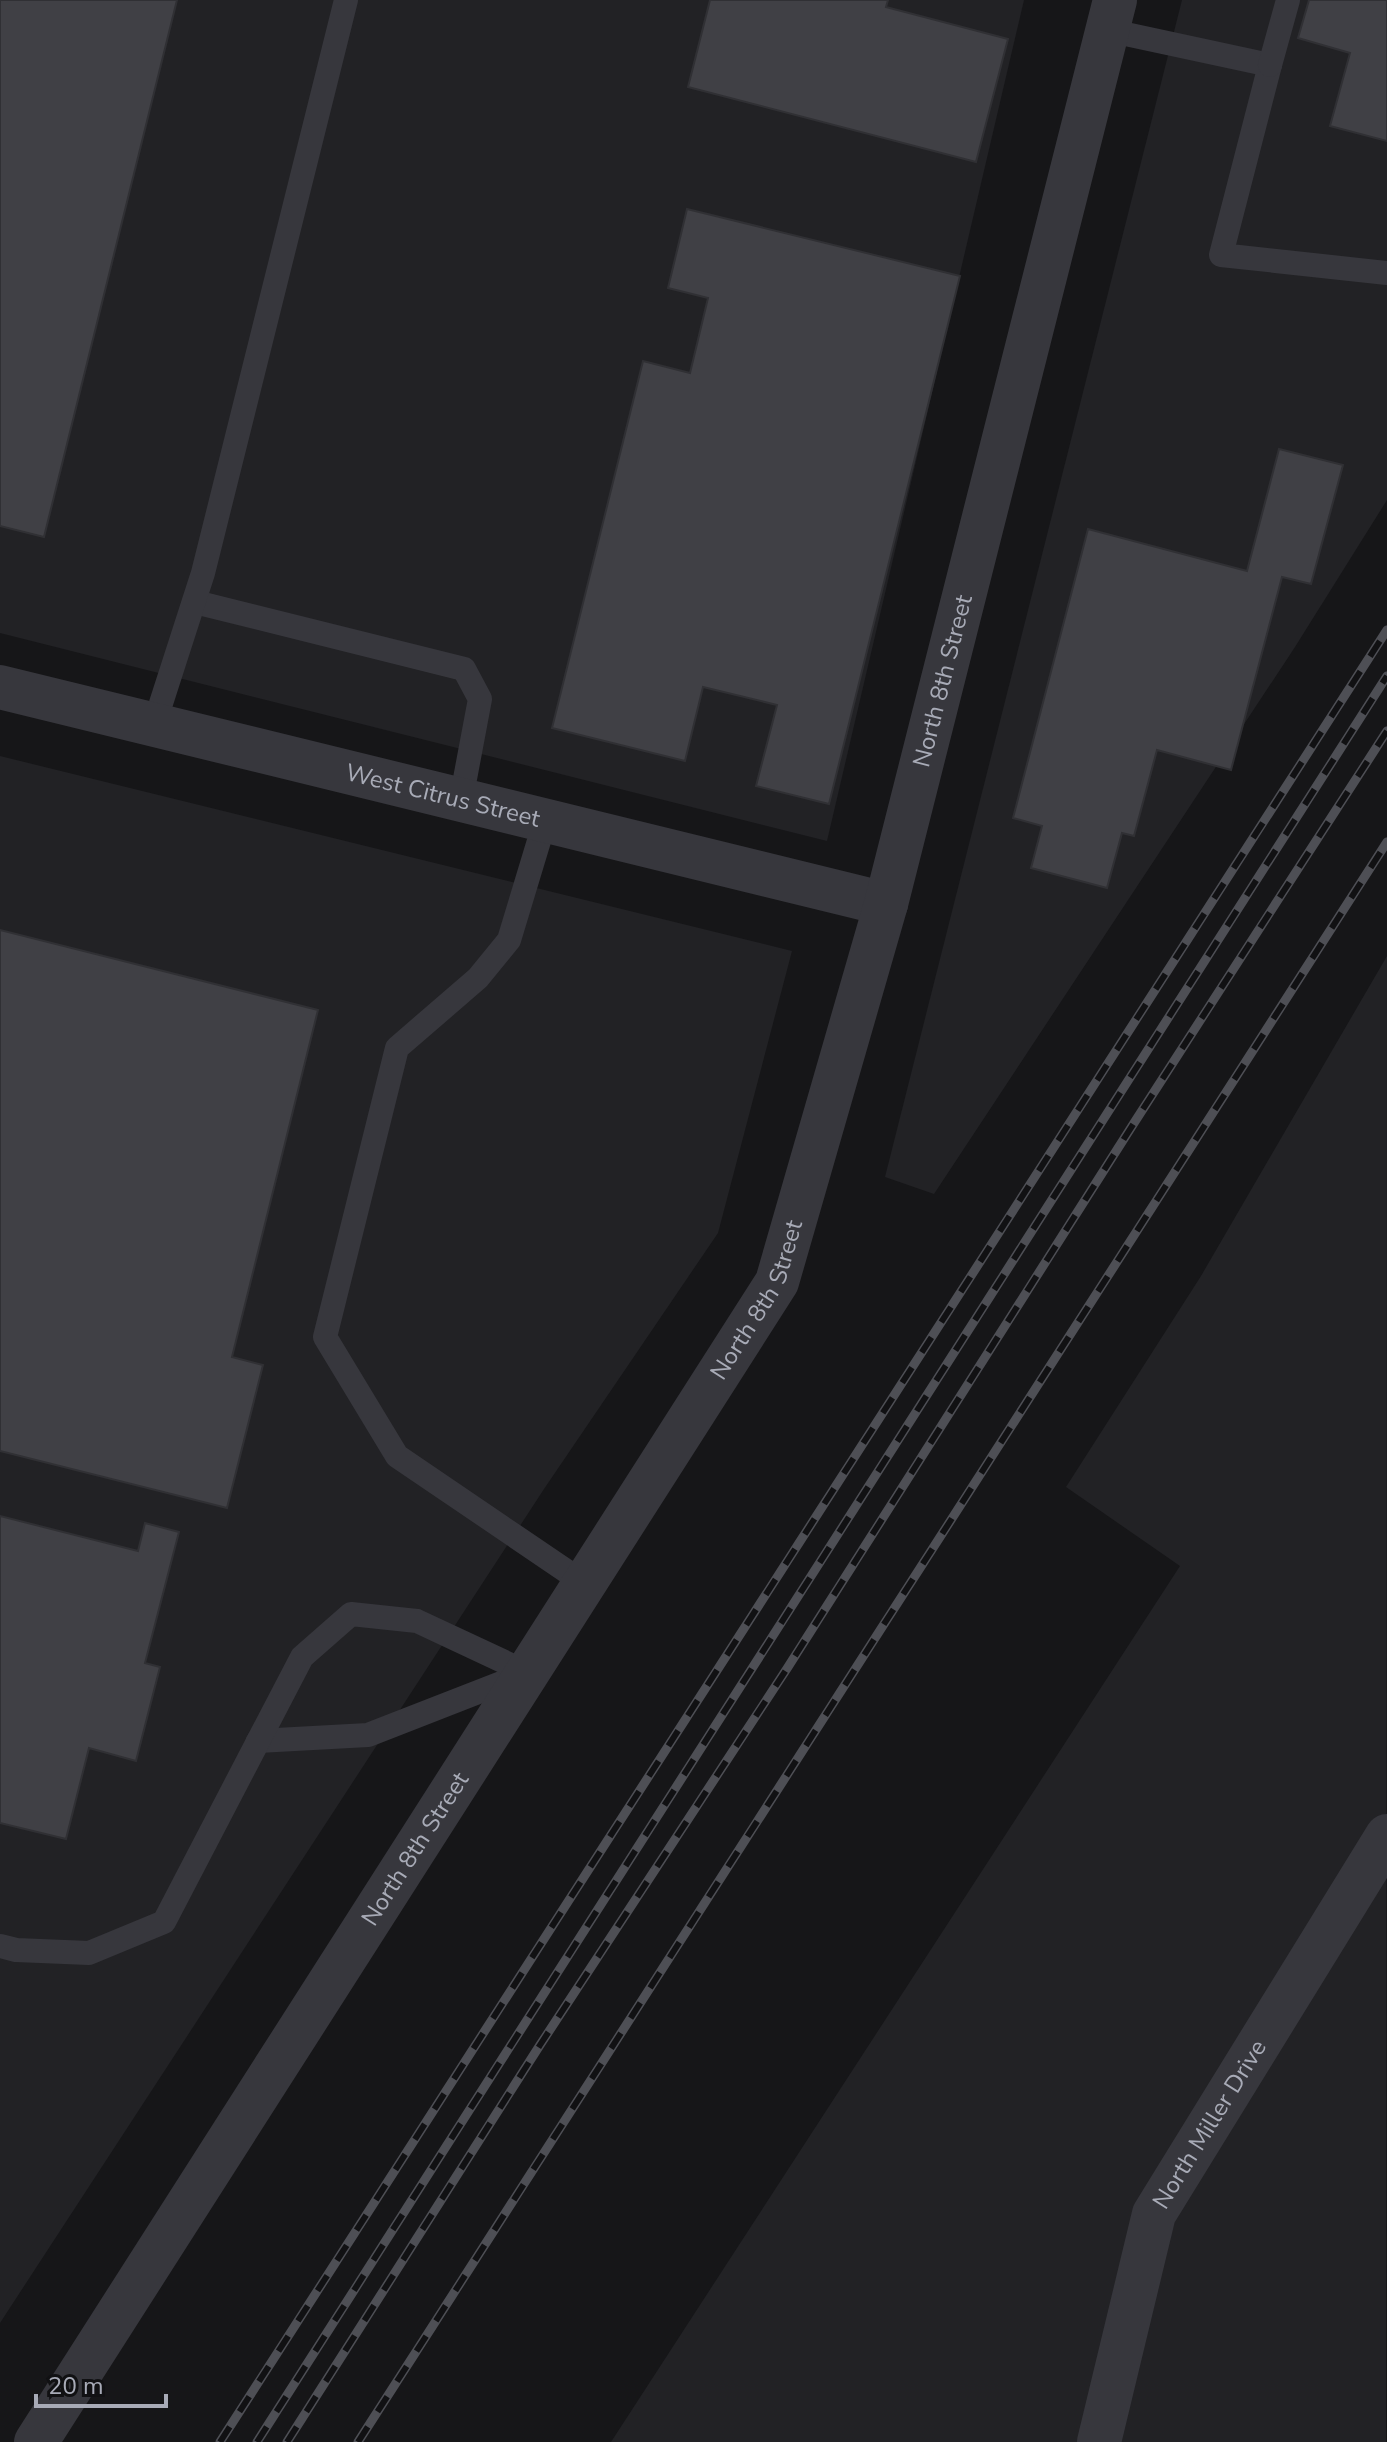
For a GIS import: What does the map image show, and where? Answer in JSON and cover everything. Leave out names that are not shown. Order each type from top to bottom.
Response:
[{"type":"street","name":"North 8th Street","points":[[36,2442],[777,1282],[886,904],[1111,15]]},
{"type":"street","name":"West Citrus Street","points":[[0,687],[886,904]]},
{"type":"street","name":"North Miller Drive","points":[[1099,2442],[1154,2214],[1387,1836]]},
{"type":"lane","points":[[154,725],[195,602],[346,0]]},
{"type":"lane","points":[[1288,0],[1221,255],[1387,273]]},
{"type":"lane","points":[[1111,15],[1270,65]]},
{"type":"lane","points":[[195,602],[464,669],[480,699],[461,800]]},
{"type":"lane","points":[[545,821],[509,940],[478,978],[397,1048],[325,1337],[397,1456],[584,1583]]},
{"type":"lane","points":[[0,1946],[16,1950],[89,1953],[164,1922],[302,1657],[351,1614],[417,1621],[528,1673]]},
{"type":"lane","points":[[258,1741],[368,1735],[528,1673]]},
{"type":"shaded area","points":[[0,0],[1024,0],[827,841],[0,633]]},
{"type":"shaded area","points":[[1182,0],[1387,0],[1387,500],[1295,647],[934,1194],[885,1177]]},
{"type":"shaded area","points":[[0,756],[792,951],[718,1233],[544,1489],[0,2323]]},
{"type":"shaded area","points":[[1387,956],[1386,2442],[611,2442],[1180,1566],[1066,1487],[1201,1276]]},
{"type":"building","points":[[0,0],[177,0],[44,537],[0,526]]},
{"type":"building","points":[[710,0],[888,0],[886,7],[1008,39],[976,162],[688,87]]},
{"type":"building","points":[[1309,0],[1387,0],[1387,141],[1330,126],[1350,53],[1298,38]]},
{"type":"building","points":[[687,209],[960,276],[829,804],[756,786],[777,705],[703,687],[685,761],[552,728],[643,361],[690,373],[708,298],[668,288]]},
{"type":"building","points":[[1279,449],[1343,465],[1311,584],[1282,577],[1231,770],[1157,750],[1134,836],[1122,833],[1107,888],[1031,868],[1042,826],[1013,818],[1088,529],[1247,571]]},
{"type":"building","points":[[0,930],[318,1010],[232,1357],[263,1365],[227,1508],[0,1451]]},
{"type":"building","points":[[0,1516],[138,1551],[145,1523],[179,1532],[145,1663],[160,1667],[136,1761],[89,1748],[66,1839],[0,1823]]},
{"type":"railway","points":[[220,2442],[1387,630]]},
{"type":"railway","points":[[257,2442],[1387,676]]},
{"type":"railway","points":[[287,2442],[1387,731]]},
{"type":"railway","points":[[358,2442],[1387,842]]}]
